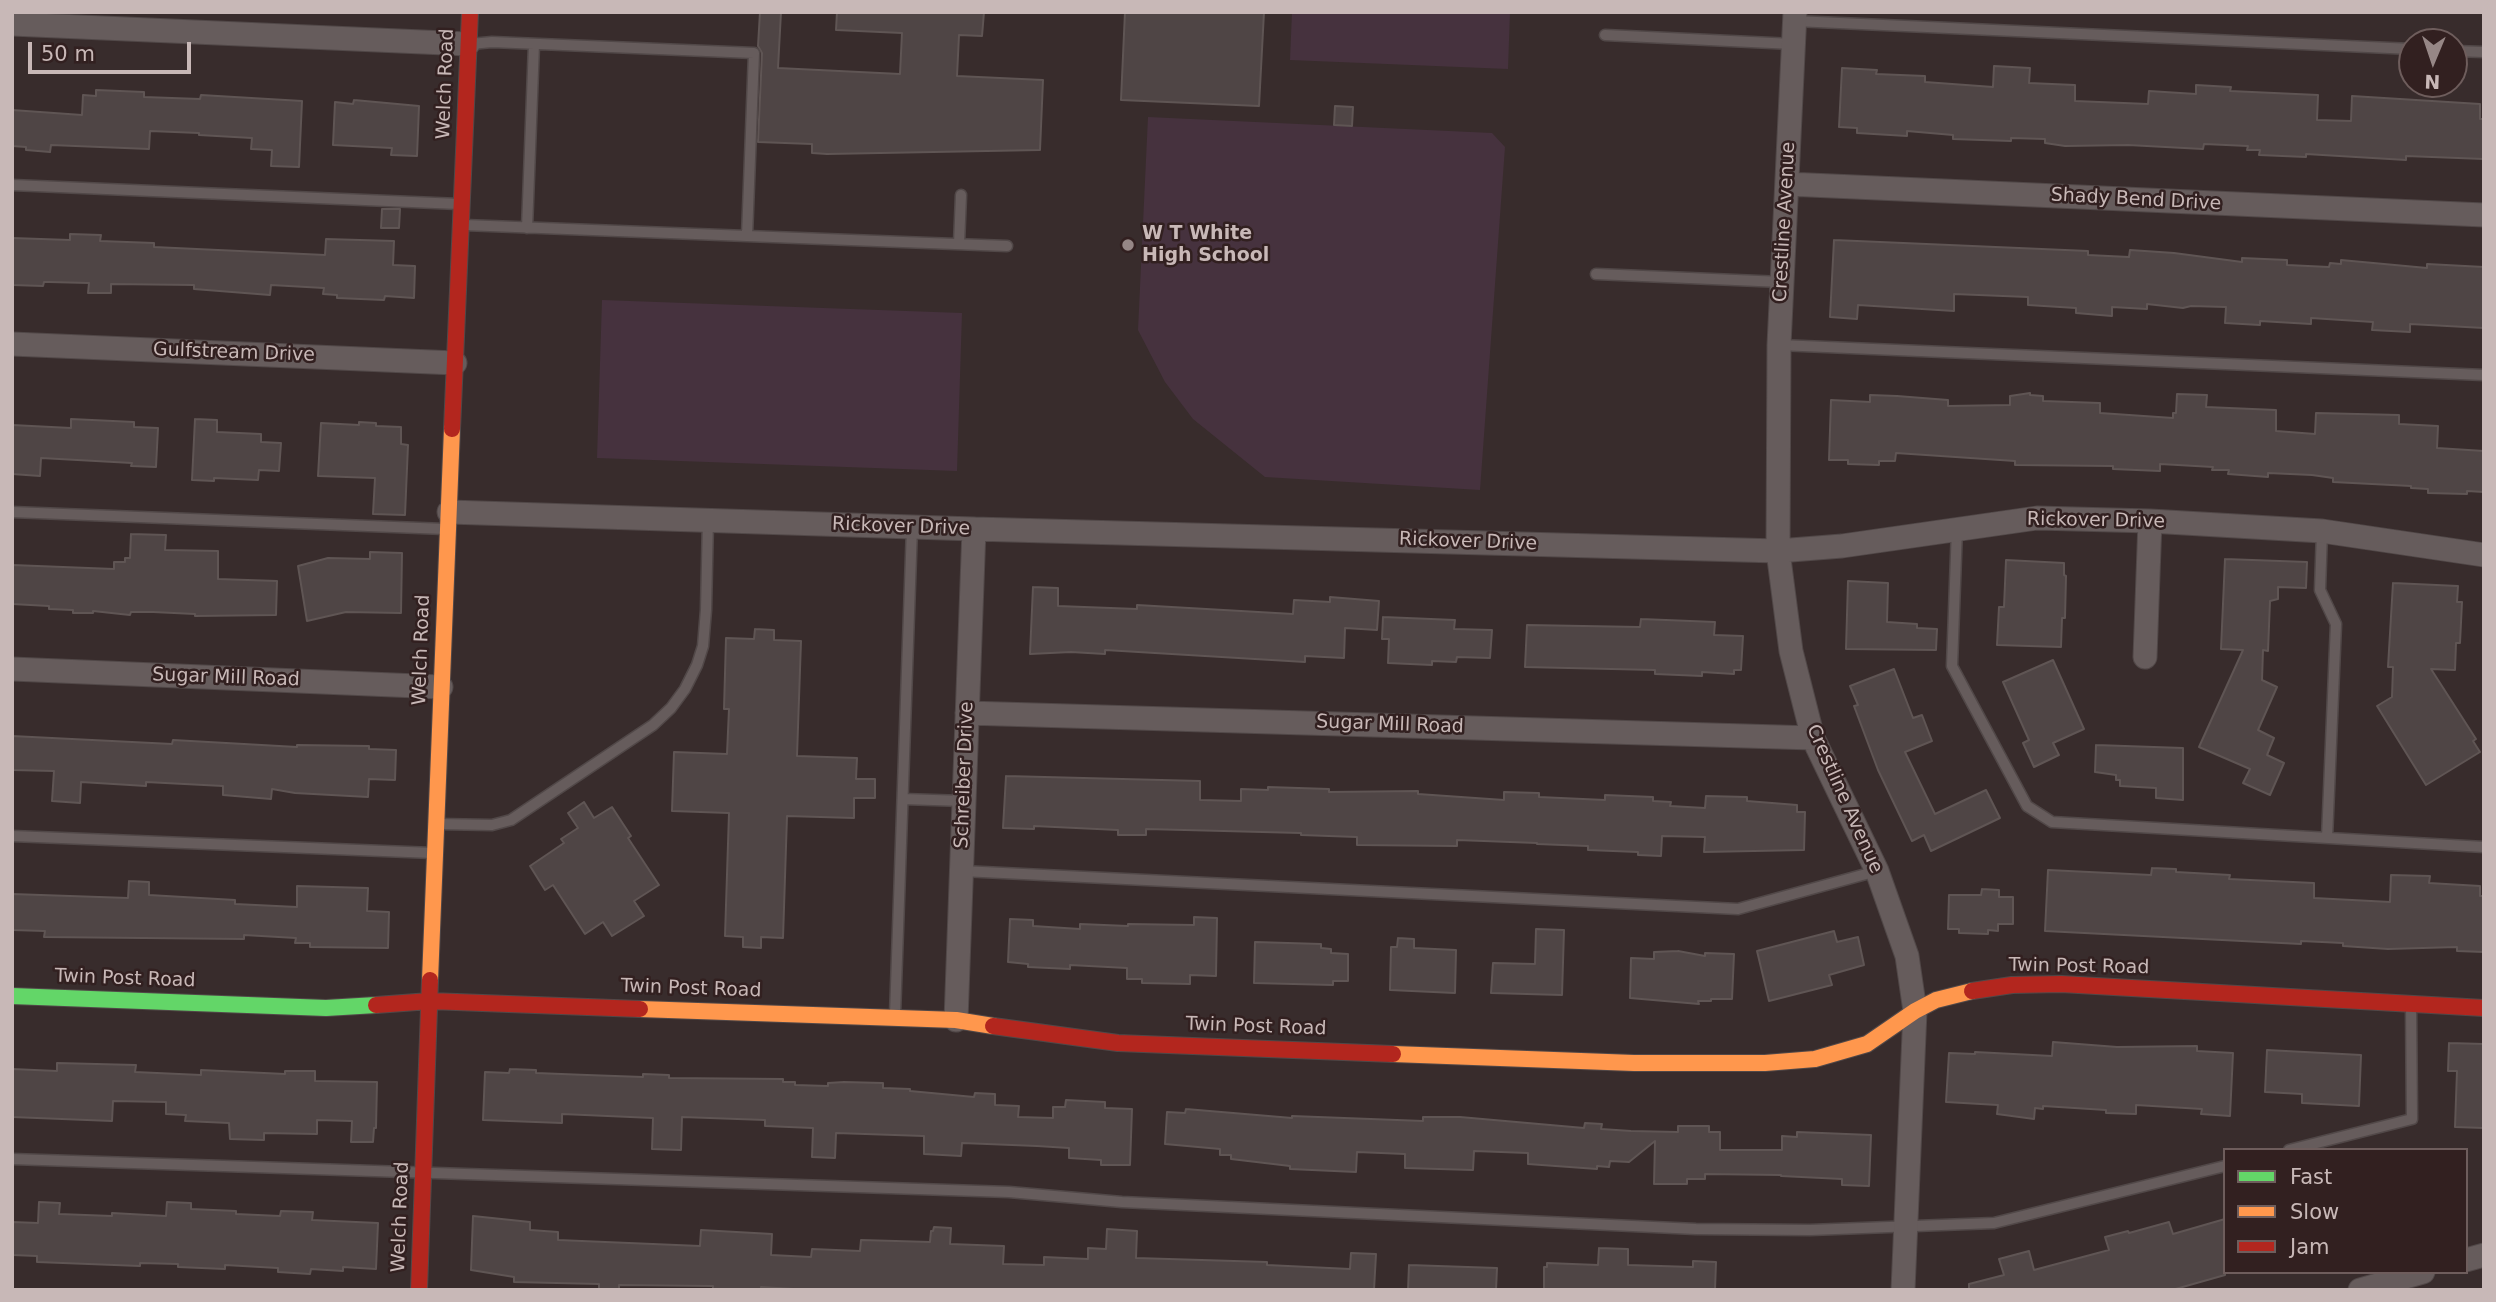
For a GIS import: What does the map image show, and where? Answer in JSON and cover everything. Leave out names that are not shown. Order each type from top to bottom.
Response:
[{"type":"street","name":"Welch Road","points":[[419,1290],[440,687],[470,12]]},
{"type":"street","name":"Crestline Avenue","points":[[1795,17],[1779,345],[1778,551],[1791,651],[1813,737],[1877,872],[1907,956],[1915,1011],[1903,1290]]},
{"type":"street","points":[[12,24],[468,44]]},
{"type":"street","name":"Shady Bend Drive","points":[[1787,184],[2484,215]]},
{"type":"street","name":"Gulfstream Drive","points":[[12,344],[455,363]]},
{"type":"street","name":"Rickover Drive","points":[[448,521],[708,519],[1778,551],[1842,546],[2037,518],[2150,521],[2322,531],[2484,555]]},
{"type":"street","points":[[2144,657],[2150,521]]},
{"type":"street","name":"Schreiber Drive","points":[[956,1020],[974,529]]},
{"type":"street","name":"Sugar Mill Road","points":[[12,669],[440,687]]},
{"type":"street","name":"Sugar Mill Road","points":[[967,713],[1813,737]]},
{"type":"street","name":"Twin Post Road","points":[[12,996],[326,1008],[430,1001],[895,1017],[956,1020],[1118,1043],[1634,1063],[1765,1063],[1815,1059],[1867,1044],[1915,1011],[1947,997],[2012,985],[2061,984],[2484,1007]]},
{"type":"street","points":[[2360,1290],[2416,1274]]},
{"type":"lane","points":[[1795,17],[2398,48]]},
{"type":"lane","points":[[1605,35],[1793,44]]},
{"type":"lane","points":[[468,44],[754,53],[747,236]]},
{"type":"lane","points":[[527,228],[534,44]]},
{"type":"lane","points":[[12,185],[462,204]]},
{"type":"lane","points":[[959,244],[961,195]]},
{"type":"lane","points":[[461,225],[1007,246]]},
{"type":"lane","points":[[1596,274],[1782,282]]},
{"type":"lane","points":[[1779,345],[2484,375]]},
{"type":"lane","points":[[12,512],[448,521]]},
{"type":"lane","points":[[437,824],[492,825],[511,820],[653,724],[671,708],[685,689],[703,646],[708,519]]},
{"type":"lane","points":[[895,1017],[912,527]]},
{"type":"lane","points":[[1957,528],[1952,666],[2027,806],[2052,822],[2484,847]]},
{"type":"lane","points":[[2322,531],[2320,590],[2336,624],[2327,838]]},
{"type":"lane","points":[[903,799],[964,801]]},
{"type":"lane","points":[[12,836],[436,853]]},
{"type":"lane","points":[[962,871],[1738,909],[1877,872]]},
{"type":"lane","points":[[2298,1148],[2412,1119],[2411,1003]]},
{"type":"lane","points":[[12,1159],[1009,1192],[1122,1202],[1696,1229],[1810,1230],[1994,1223],[2223,1166]]},
{"type":"shaded area","points":[[1292,12],[1510,12],[1508,69],[1290,60]]},
{"type":"shaded area","points":[[1148,117],[1492,133],[1505,147],[1480,490],[1265,477],[1193,419],[1165,382],[1138,330]]},
{"type":"shaded area","points":[[602,300],[962,313],[957,471],[597,458]]},
{"type":"building","points":[[760,12],[781,12],[778,68],[900,74],[902,33],[836,30],[837,12],[984,12],[982,36],[959,35],[957,76],[1043,80],[1040,150],[827,154],[812,153],[812,144],[758,142],[762,53],[758,46]]},
{"type":"building","points":[[1125,12],[1264,12],[1259,106],[1121,100]]},
{"type":"building","points":[[1994,66],[2030,68],[2029,83],[2075,85],[2075,101],[2148,104],[2149,91],[2196,94],[2196,85],[2231,87],[2230,91],[2318,95],[2317,120],[2351,121],[2352,96],[2480,104],[2480,119],[2484,119],[2484,159],[2406,156],[2406,160],[2306,154],[2306,157],[2259,155],[2260,150],[2247,150],[2248,146],[2204,144],[2203,149],[2128,145],[2065,146],[2045,143],[2045,139],[1953,139],[1953,135],[1907,131],[1907,136],[1857,133],[1857,128],[1839,127],[1842,68],[1877,70],[1876,74],[1925,76],[1925,82],[1993,87]]},
{"type":"building","points":[[96,90],[144,92],[144,97],[200,99],[201,95],[302,101],[299,167],[271,166],[272,150],[251,149],[252,138],[199,133],[150,131],[149,149],[51,145],[50,152],[12,146],[12,110],[82,115],[83,95],[96,96]]},
{"type":"building","points":[[354,100],[419,106],[417,156],[391,155],[392,148],[333,145],[335,102],[353,104]]},
{"type":"building","points":[[1335,106],[1353,107],[1352,126],[1334,125]]},
{"type":"building","points":[[382,209],[400,209],[399,228],[381,228]]},
{"type":"building","points":[[70,234],[101,235],[100,241],[154,243],[154,247],[325,255],[326,239],[394,241],[393,265],[415,266],[414,298],[337,298],[337,295],[323,294],[324,288],[271,285],[270,295],[194,289],[194,285],[111,284],[111,293],[88,293],[89,283],[44,282],[43,286],[12,285],[12,238],[70,240]]},
{"type":"building","points":[[1834,240],[2088,251],[2088,255],[2129,257],[2130,250],[2242,262],[2242,258],[2287,260],[2287,265],[2329,267],[2330,263],[2341,264],[2341,260],[2427,268],[2427,264],[2484,267],[2484,328],[2410,324],[2410,332],[2372,330],[2373,322],[2311,318],[2311,324],[2260,321],[2260,325],[2225,323],[2226,307],[2183,308],[2147,304],[2147,309],[2112,307],[2112,316],[2076,313],[2076,308],[2028,305],[2028,297],[1954,294],[1954,311],[1858,305],[1857,319],[1830,317]]},
{"type":"building","points":[[2030,393],[2043,396],[2043,401],[2100,403],[2100,413],[2173,418],[2173,413],[2176,413],[2177,394],[2207,395],[2206,407],[2276,410],[2276,431],[2315,434],[2316,413],[2399,415],[2399,424],[2438,426],[2437,448],[2484,451],[2484,492],[2428,493],[2428,489],[2411,486],[2333,482],[2333,478],[2312,475],[2268,473],[2268,477],[2228,474],[2229,470],[2212,470],[2213,467],[2160,464],[2160,471],[2113,469],[2113,466],[2015,465],[2015,461],[1896,453],[1895,461],[1879,461],[1879,465],[1829,460],[1831,400],[1870,402],[1870,395],[1948,400],[1948,406],[2010,405],[2010,396]]},
{"type":"building","points":[[71,419],[134,422],[134,427],[158,428],[156,467],[131,466],[132,463],[41,458],[40,476],[12,474],[12,425],[71,428]]},
{"type":"building","points":[[195,419],[217,420],[217,432],[261,434],[261,442],[281,443],[279,471],[259,470],[258,480],[192,480]]},
{"type":"building","points":[[359,422],[401,427],[401,444],[408,445],[405,515],[373,514],[375,478],[318,476],[321,423],[359,425]]},
{"type":"building","points":[[131,534],[166,535],[165,550],[218,551],[218,579],[277,581],[276,615],[195,616],[131,612],[130,615],[93,611],[73,613],[73,610],[49,609],[49,606],[12,604],[12,565],[114,569],[114,562],[125,562],[125,558],[130,558]]},
{"type":"building","points":[[370,552],[402,553],[401,613],[346,612],[307,621],[298,566],[328,558],[370,559]]},
{"type":"building","points":[[2225,559],[2307,562],[2306,588],[2278,587],[2278,599],[2270,601],[2268,651],[2263,650],[2262,680],[2277,687],[2258,730],[2274,738],[2267,755],[2284,763],[2270,795],[2243,783],[2250,769],[2199,747],[2243,650],[2221,649]]},
{"type":"building","points":[[2006,560],[2064,563],[2065,618],[2062,618],[2061,647],[1997,645],[1999,607],[2004,607]]},
{"type":"building","points":[[1848,581],[1888,583],[1887,622],[1917,624],[1917,628],[1937,629],[1936,650],[1846,649]]},
{"type":"building","points":[[2393,583],[2458,586],[2457,602],[2462,602],[2460,643],[2456,643],[2455,670],[2431,669],[2476,739],[2473,741],[2480,752],[2426,785],[2377,706],[2392,697],[2393,667],[2388,667]]},
{"type":"building","points":[[1033,587],[1058,588],[1058,606],[1137,609],[1137,605],[1293,614],[1294,600],[1330,602],[1330,597],[1379,601],[1377,630],[1345,628],[1344,658],[1305,656],[1305,662],[1105,650],[1105,654],[1030,654]]},
{"type":"building","points":[[1383,617],[1455,620],[1454,629],[1492,630],[1490,658],[1457,657],[1456,662],[1432,661],[1432,665],[1388,663],[1389,639],[1382,639]]},
{"type":"building","points":[[1641,619],[1715,622],[1714,635],[1743,636],[1741,670],[1734,670],[1734,674],[1702,672],[1702,676],[1655,674],[1655,670],[1525,667],[1527,625],[1640,627]]},
{"type":"building","points":[[755,629],[774,630],[774,640],[801,641],[797,756],[857,758],[856,779],[875,779],[875,798],[854,798],[854,818],[787,816],[783,938],[761,937],[761,948],[743,947],[743,937],[725,936],[729,813],[672,811],[674,752],[727,754],[729,709],[724,709],[726,638],[754,639]]},
{"type":"building","points":[[2053,660],[2084,729],[2053,743],[2059,755],[2034,767],[2023,743],[2029,740],[2003,682]]},
{"type":"building","points":[[1894,669],[1913,718],[1922,715],[1932,741],[1905,752],[1935,814],[1986,790],[2000,818],[1931,851],[1924,835],[1912,841],[1878,770],[1854,706],[1858,705],[1850,686]]},
{"type":"building","points":[[12,736],[172,744],[173,740],[297,747],[369,746],[369,749],[396,750],[395,780],[369,779],[368,797],[272,789],[271,799],[223,795],[223,786],[146,782],[146,786],[81,782],[80,803],[52,801],[54,771],[12,770]]},
{"type":"building","points":[[2096,745],[2183,748],[2183,800],[2156,798],[2156,788],[2120,786],[2116,775],[2095,772]]},
{"type":"building","points":[[1006,776],[1200,781],[1200,800],[1241,801],[1241,789],[1268,790],[1268,787],[1329,789],[1329,792],[1418,791],[1418,794],[1504,800],[1504,792],[1539,793],[1539,797],[1605,800],[1605,795],[1653,797],[1653,801],[1671,802],[1670,806],[1705,808],[1706,796],[1747,797],[1747,801],[1797,805],[1797,812],[1805,812],[1804,850],[1704,852],[1705,837],[1662,836],[1661,856],[1638,855],[1638,852],[1588,850],[1588,846],[1537,843],[1457,840],[1457,846],[1357,845],[1357,837],[1301,833],[1146,829],[1146,835],[1118,835],[1118,830],[1034,826],[1034,829],[1003,828]]},
{"type":"building","points":[[584,802],[594,818],[612,807],[631,836],[628,838],[659,885],[634,901],[644,916],[612,936],[603,922],[585,934],[553,885],[545,890],[530,866],[564,843],[561,839],[578,828],[568,813]]},
{"type":"building","points":[[2152,868],[2230,875],[2229,879],[2314,883],[2314,898],[2390,902],[2391,875],[2430,876],[2429,883],[2480,886],[2480,896],[2484,896],[2484,952],[2457,951],[2457,947],[2388,949],[2343,946],[2343,943],[2301,941],[2301,944],[2045,931],[2048,870],[2151,875]]},
{"type":"building","points":[[129,881],[149,882],[149,895],[297,907],[297,886],[368,888],[367,911],[389,912],[388,948],[310,947],[310,943],[295,943],[296,938],[244,935],[244,939],[44,937],[45,931],[12,930],[12,894],[128,898]]},
{"type":"building","points":[[1982,889],[1999,890],[1999,897],[2013,897],[2013,924],[1998,924],[1998,931],[1988,930],[1988,934],[1959,933],[1959,929],[1948,929],[1949,895],[1981,895]]},
{"type":"building","points":[[1194,917],[1217,918],[1216,976],[1190,975],[1190,984],[1142,983],[1142,979],[1127,979],[1127,968],[1070,965],[1070,969],[1028,967],[1028,964],[1008,962],[1010,919],[1033,920],[1033,926],[1080,929],[1080,924],[1194,925]]},
{"type":"building","points":[[1536,929],[1564,930],[1562,995],[1491,993],[1493,963],[1535,964]]},
{"type":"building","points":[[1834,931],[1837,942],[1858,937],[1864,965],[1829,975],[1832,985],[1769,1001],[1757,951]]},
{"type":"building","points":[[1398,938],[1414,939],[1414,948],[1456,950],[1455,993],[1390,990],[1391,947],[1397,947]]},
{"type":"building","points":[[1255,942],[1321,944],[1321,948],[1331,949],[1331,953],[1348,954],[1348,981],[1333,981],[1333,985],[1254,983]]},
{"type":"building","points":[[1678,951],[1705,956],[1705,953],[1734,954],[1732,999],[1698,1001],[1699,1004],[1630,998],[1631,958],[1654,959],[1654,952]]},
{"type":"building","points":[[2053,1042],[2117,1047],[2197,1046],[2197,1051],[2233,1053],[2230,1116],[2201,1114],[2202,1109],[2136,1105],[2136,1114],[2043,1106],[2043,1109],[2035,1108],[2034,1119],[1997,1114],[1998,1105],[1946,1102],[1949,1053],[2052,1056]]},
{"type":"building","points":[[2449,1043],[2484,1044],[2484,1128],[2455,1127],[2457,1071],[2448,1071]]},
{"type":"building","points":[[2267,1050],[2361,1055],[2359,1106],[2302,1103],[2302,1094],[2265,1092]]},
{"type":"building","points":[[57,1063],[136,1065],[135,1072],[201,1075],[201,1070],[285,1074],[285,1071],[315,1071],[315,1081],[377,1082],[373,1142],[351,1142],[352,1121],[317,1120],[317,1134],[264,1133],[264,1140],[230,1139],[229,1123],[185,1121],[186,1115],[166,1114],[166,1102],[113,1101],[112,1121],[12,1117],[12,1069],[57,1071]]},
{"type":"building","points":[[510,1069],[587,1075],[643,1077],[643,1074],[669,1075],[669,1078],[783,1079],[783,1082],[795,1082],[795,1085],[883,1083],[883,1088],[910,1091],[974,1097],[975,1093],[995,1094],[995,1105],[1019,1106],[1018,1117],[1053,1118],[1053,1107],[1065,1107],[1066,1100],[1105,1102],[1105,1108],[1132,1109],[1130,1165],[1101,1165],[1101,1160],[1069,1158],[1069,1148],[1037,1146],[962,1143],[961,1156],[924,1154],[924,1136],[836,1133],[835,1158],[812,1157],[813,1128],[765,1126],[765,1120],[682,1117],[681,1150],[652,1149],[653,1118],[562,1114],[562,1123],[483,1120],[485,1072],[509,1073]]},
{"type":"building","points":[[1186,1109],[1292,1118],[1423,1121],[1423,1117],[1460,1117],[1584,1128],[1585,1123],[1602,1124],[1601,1129],[1631,1131],[1678,1132],[1678,1126],[1709,1126],[1709,1132],[1720,1132],[1720,1150],[1782,1150],[1782,1136],[1797,1137],[1797,1132],[1871,1135],[1869,1186],[1842,1185],[1842,1179],[1705,1174],[1705,1179],[1687,1179],[1687,1184],[1654,1184],[1655,1141],[1629,1162],[1610,1161],[1609,1167],[1597,1166],[1597,1169],[1528,1164],[1528,1153],[1474,1151],[1473,1170],[1405,1168],[1405,1154],[1357,1152],[1356,1172],[1290,1169],[1290,1166],[1231,1159],[1231,1155],[1220,1155],[1220,1149],[1165,1144],[1167,1112],[1185,1113]]},
{"type":"building","points":[[39,1202],[60,1203],[59,1214],[166,1216],[167,1202],[191,1203],[191,1209],[236,1211],[236,1214],[280,1216],[281,1211],[313,1212],[312,1220],[378,1223],[376,1269],[311,1269],[310,1274],[278,1272],[278,1268],[225,1265],[225,1269],[178,1267],[178,1264],[140,1263],[140,1266],[37,1262],[37,1256],[12,1255],[12,1222],[38,1223]]},
{"type":"building","points":[[473,1216],[530,1222],[530,1230],[558,1232],[558,1240],[700,1246],[701,1230],[772,1234],[771,1255],[811,1257],[812,1249],[860,1251],[861,1240],[930,1242],[934,1227],[951,1228],[950,1244],[1004,1246],[1003,1264],[1044,1265],[1044,1257],[1088,1259],[1088,1248],[1106,1249],[1107,1229],[1137,1231],[1136,1258],[1267,1262],[1267,1265],[1350,1269],[1351,1253],[1376,1254],[1374,1290],[810,1290],[761,1287],[761,1290],[722,1290],[713,1289],[713,1286],[619,1285],[619,1289],[599,1289],[599,1284],[514,1282],[514,1277],[471,1270]]},
{"type":"building","points":[[2223,1220],[2225,1275],[2172,1290],[1969,1290],[1969,1284],[2004,1275],[1999,1259],[2029,1251],[2034,1270],[2109,1250],[2105,1237],[2128,1231],[2129,1233],[2169,1222],[2173,1234]]},
{"type":"building","points":[[1599,1248],[1628,1249],[1628,1265],[1693,1267],[1693,1261],[1716,1262],[1715,1290],[1544,1290],[1544,1267],[1547,1267],[1547,1263],[1598,1265]]},
{"type":"building","points":[[1409,1265],[1497,1268],[1496,1290],[1408,1290]]},
{"type":"traffic: fast","points":[[12,996],[326,1008],[376,1005]]},
{"type":"traffic: slow","points":[[430,980],[452,429]]},
{"type":"traffic: slow","points":[[1393,1054],[1634,1063],[1765,1063],[1815,1059],[1867,1044],[1936,1000],[1972,991]]},
{"type":"traffic: slow","points":[[640,1009],[956,1020],[993,1026]]},
{"type":"traffic: jam","points":[[452,429],[470,12]]},
{"type":"traffic: jam","points":[[419,1290],[430,980]]},
{"type":"traffic: jam","points":[[1972,991],[2012,985],[2061,984],[2484,1008]]},
{"type":"traffic: jam","points":[[376,1005],[430,1001],[640,1009]]},
{"type":"traffic: jam","points":[[993,1026],[1118,1043],[1393,1054]]},
{"type":"place","name":"W T White High School","points":[[1128,245]]}]
